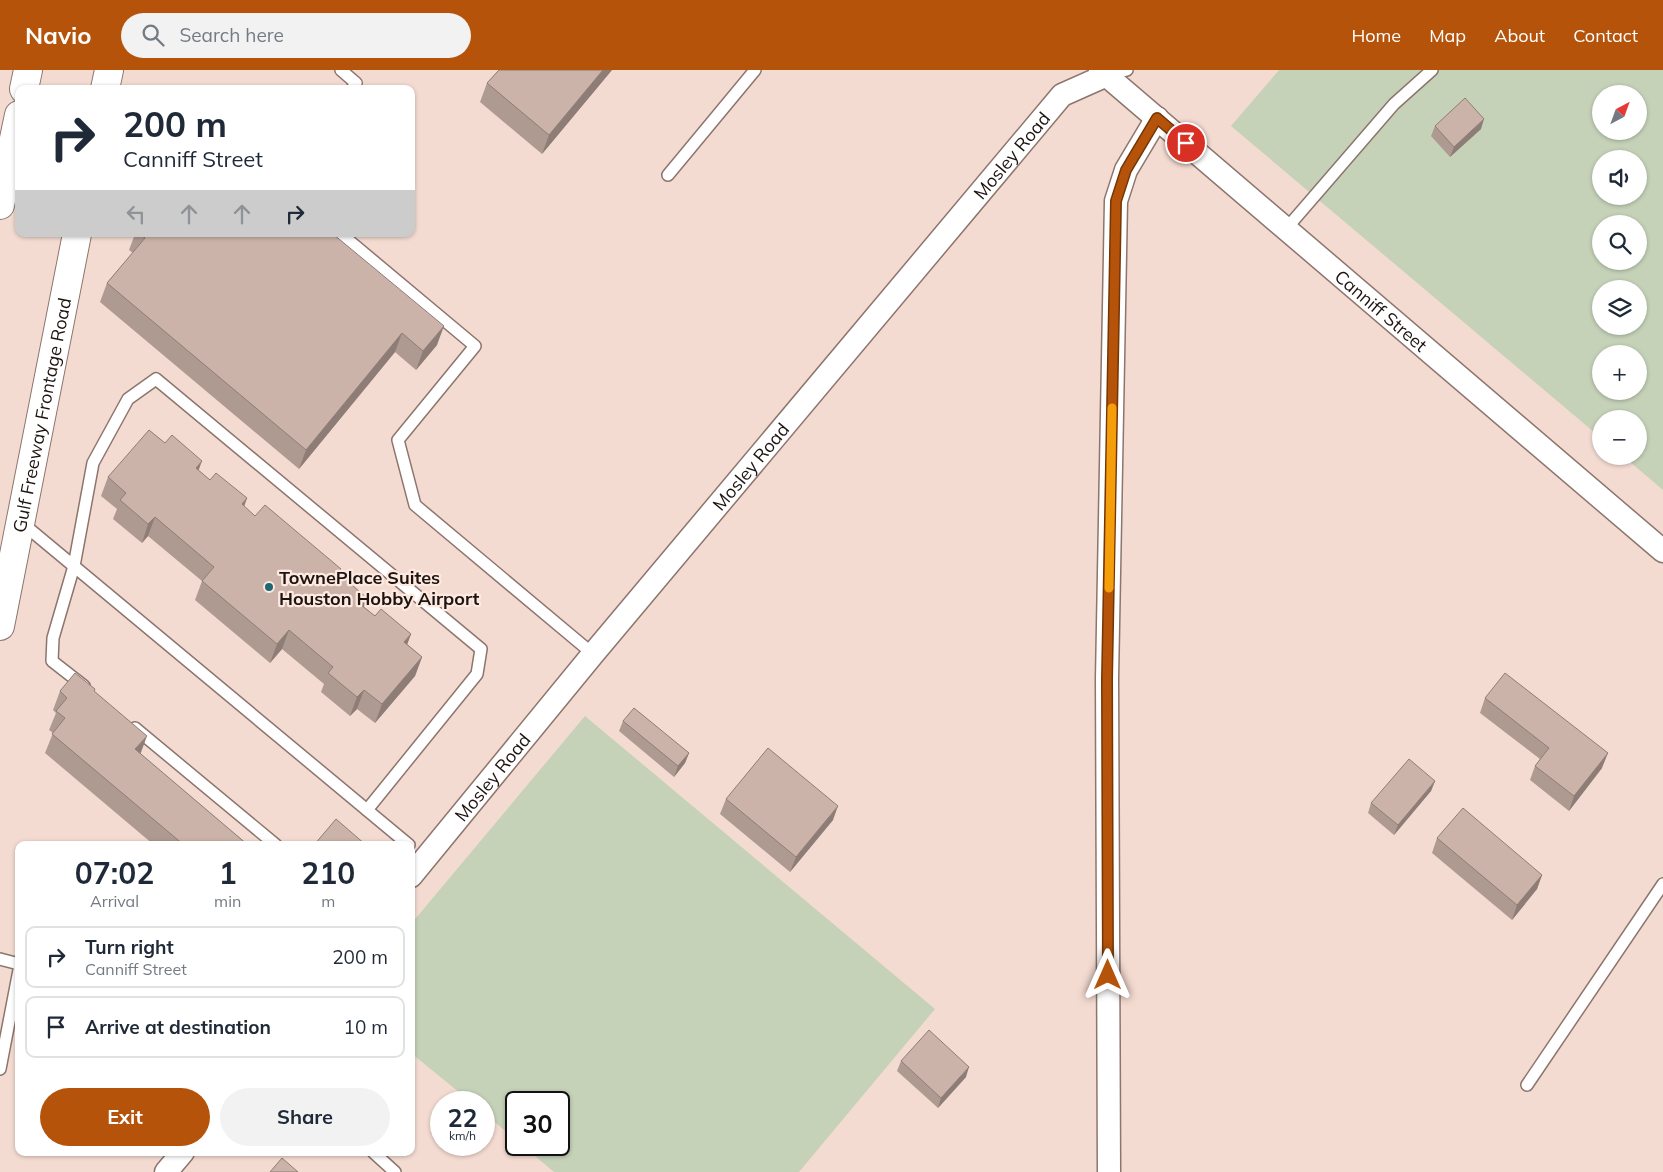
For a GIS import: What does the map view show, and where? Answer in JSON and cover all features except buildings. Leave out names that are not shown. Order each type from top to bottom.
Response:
[{"type":"main road","points":[[25,85],[28,70]]},
{"type":"main road","points":[[106,85],[109,70]]},
{"type":"main road","points":[[0,205],[15,134]]},
{"type":"main road","name":"Gulf Freeway Frontage Road","points":[[0,626],[76,237]]},
{"type":"street","name":"Canniff Street","points":[[1111,71],[1157,118],[1663,551]]},
{"type":"street","name":"Mosley Road","points":[[415,856],[593,654],[1062,95],[1111,71]]},
{"type":"street","points":[[1109,1172],[1107,679],[1116,201],[1126,170],[1157,118]]},
{"type":"street","points":[[166,1172],[179,1156]]},
{"type":"lane","points":[[341,70],[356,83],[355,85]]},
{"type":"lane","points":[[668,175],[755,70]]},
{"type":"lane","points":[[1286,229],[1394,104],[1432,70]]},
{"type":"lane","points":[[345,237],[475,346],[398,440],[415,505],[593,654]]},
{"type":"lane","points":[[92,693],[52,661],[53,638],[74,566],[92,462],[128,399],[156,379],[481,648],[477,674],[367,810]]},
{"type":"lane","points":[[21,521],[367,810],[398,841]]},
{"type":"lane","points":[[122,718],[271,841]]},
{"type":"lane","points":[[1527,1085],[1663,884]]},
{"type":"lane","points":[[0,959],[15,963]]},
{"type":"lane","points":[[0,1069],[15,991]]},
{"type":"lane","points":[[377,1156],[395,1172]]},
{"type":"green space","points":[[1279,70],[1663,70],[1663,490],[1634,465],[1647,465],[1647,410],[1592,410],[1592,430],[1231,126]]},
{"type":"green space","points":[[585,716],[935,1009],[799,1172],[554,1172],[535,1156],[570,1156],[570,1091],[505,1091],[505,1131],[495,1122],[495,1091],[458,1091],[415,1056],[415,919]]},
{"type":"slow traffic","points":[[1109,588],[1112,408]]},
{"type":"place","name":"TownePlace Suites Houston Hobby Airport","points":[[269,587]]},
{"type":"route","points":[[1108,975],[1107,679],[1116,201],[1126,170],[1157,118],[1186,143]]}]
